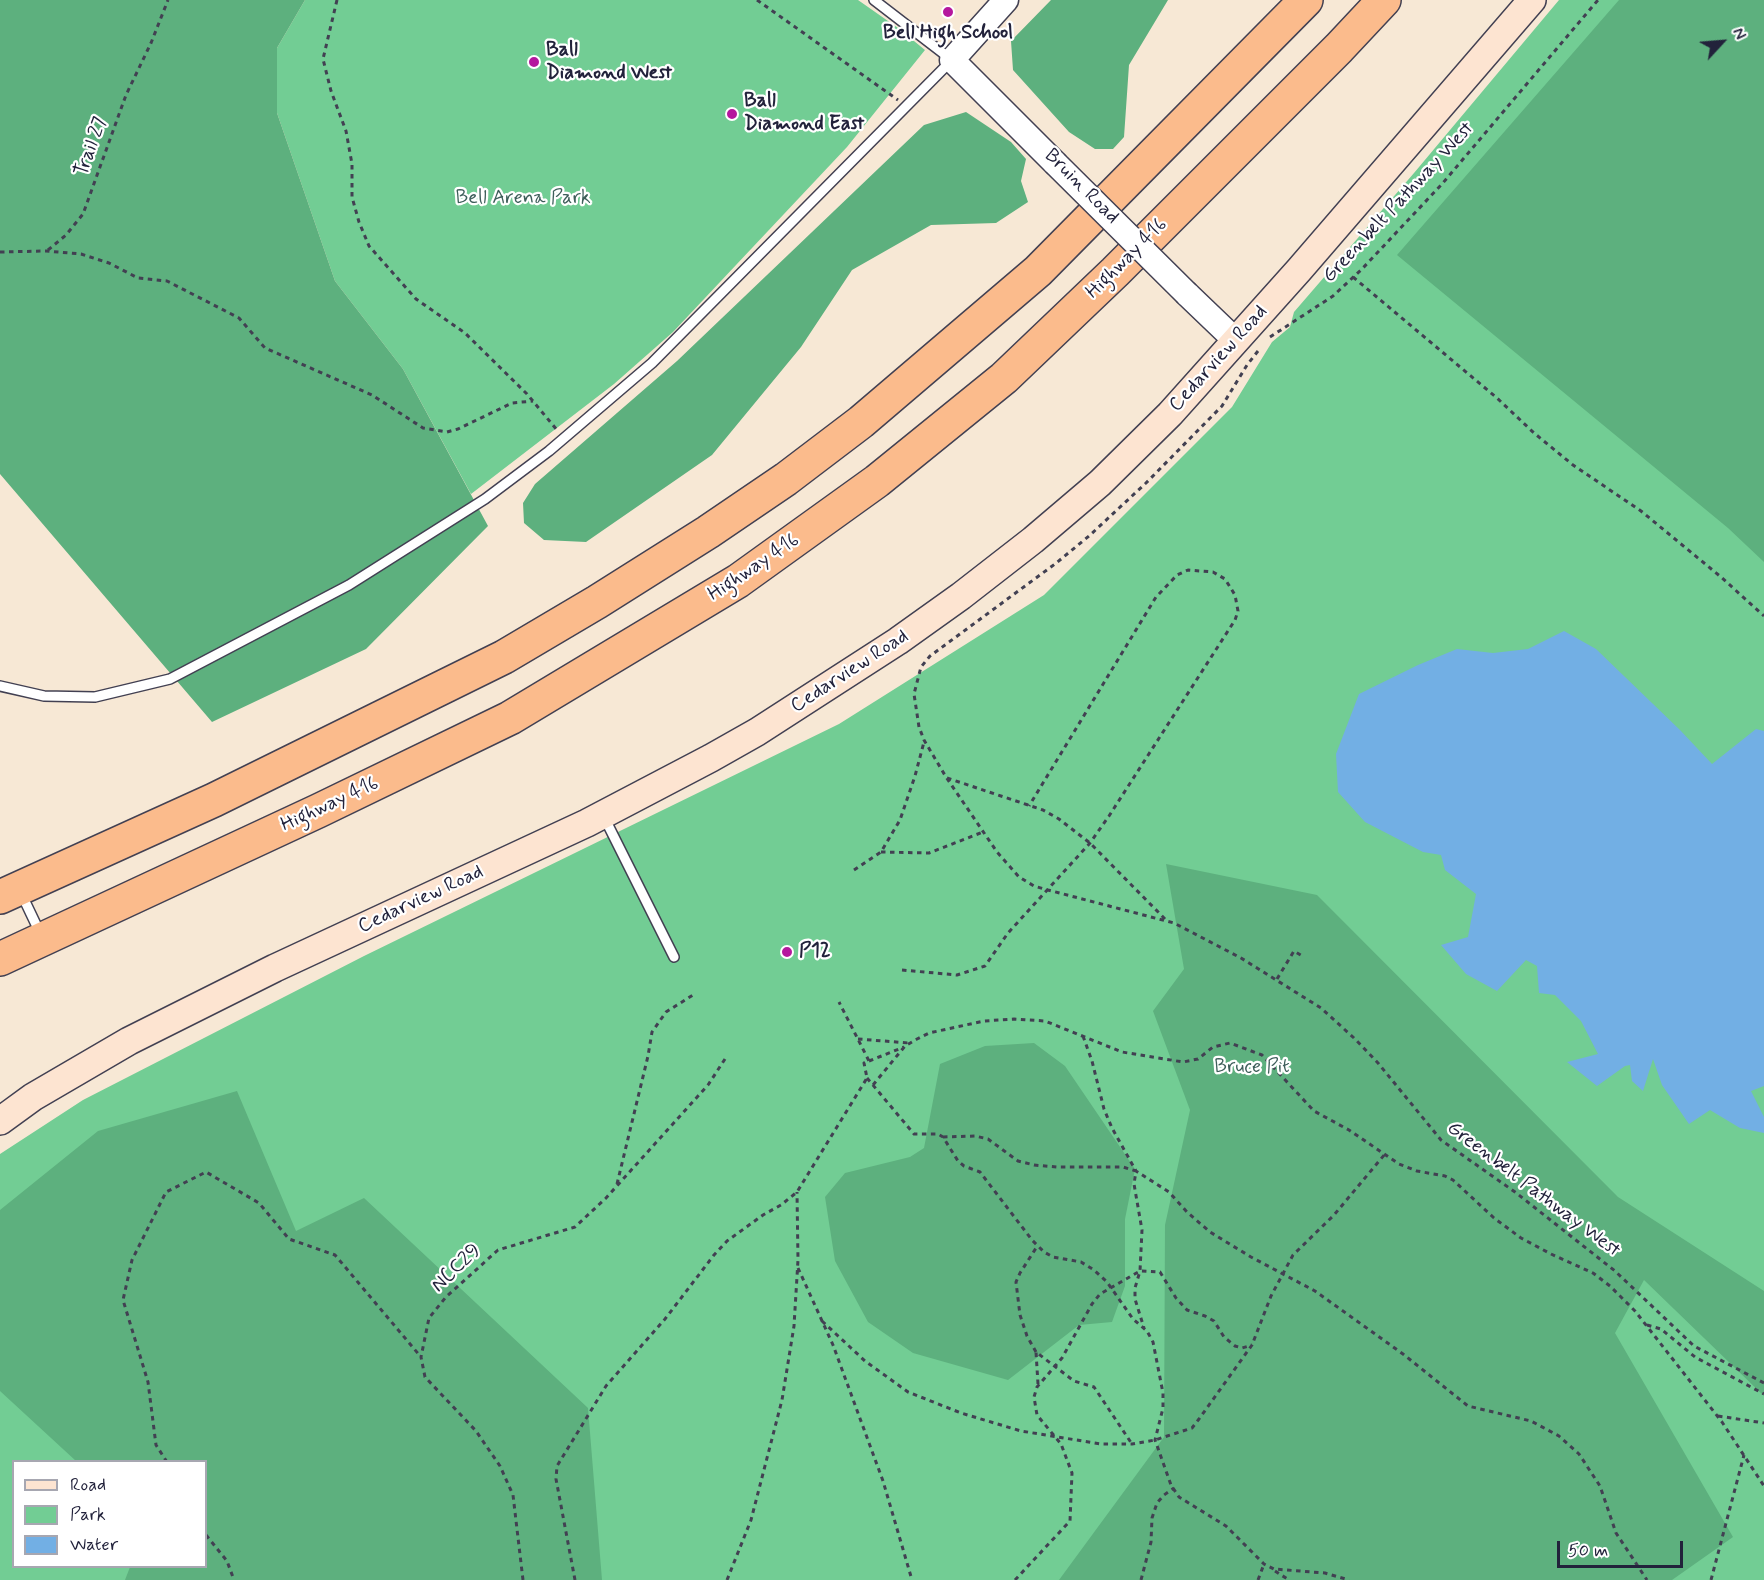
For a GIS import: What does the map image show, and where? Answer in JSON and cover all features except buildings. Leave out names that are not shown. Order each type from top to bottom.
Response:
[{"type":"highway","points":[[9,892],[213,800],[504,657],[708,532],[786,479],[861,422],[1038,271],[1306,0]]},
{"type":"highway","name":"Highway 416","points":[[0,959],[318,811],[510,718],[738,581],[877,481],[1005,378],[1115,272],[1384,0]]},
{"type":"main road","name":"Cedarview Road","points":[[0,1120],[33,1097],[129,1041],[275,968],[603,815],[757,732],[898,641],[961,596],[1033,540],[1100,483],[1170,414],[1247,345],[1299,270],[1532,0]]},
{"type":"street","points":[[952,60],[1006,0]]},
{"type":"street","name":"Bruin Road","points":[[952,60],[1187,294],[1247,345]]},
{"type":"lane","points":[[0,686],[44,696],[95,697],[170,679],[349,585],[485,499],[564,438],[652,363],[952,60],[874,0]]},
{"type":"lane","points":[[603,815],[674,957]]},
{"type":"lane","points":[[9,892],[43,939]]},
{"type":"path","name":"Trail 27","points":[[46,251],[66,235],[84,214],[126,95],[151,43],[168,0]]},
{"type":"path","points":[[337,0],[323,59],[331,91],[346,131],[352,164],[352,197],[369,246],[416,299],[465,333],[533,401],[564,438]]},
{"type":"path","points":[[758,0],[906,106]]},
{"type":"path","name":"Greenbelt Pathway West","points":[[1265,342],[1276,332],[1333,296],[1353,277],[1442,184],[1598,0]]},
{"type":"path","points":[[0,252],[46,251],[81,254],[109,263],[138,278],[167,281],[239,318],[265,348],[372,395],[423,428],[447,432],[458,429],[513,402],[533,401]]},
{"type":"path","points":[[1353,277],[1573,465],[1641,511],[1764,616]]},
{"type":"path","name":"Greenbelt Pathway West","points":[[1247,345],[1246,365],[1222,406],[1146,483],[1055,564],[930,656],[921,667],[914,694],[919,727],[924,740],[983,832],[1019,877],[1034,886],[1166,920],[1241,958],[1321,1008],[1378,1063],[1440,1140],[1515,1192],[1615,1271],[1695,1346],[1764,1383]]},
{"type":"path","points":[[902,970],[957,975],[985,966],[1008,933],[1090,843],[1235,620],[1238,611],[1235,595],[1225,579],[1213,572],[1188,570],[1177,575],[1156,597],[1029,806]]},
{"type":"path","points":[[854,870],[881,852],[900,820],[924,740]]},
{"type":"path","points":[[946,777],[1043,810],[1059,819],[1090,843],[1166,920]]},
{"type":"path","points":[[881,852],[928,853],[983,832]]},
{"type":"path","points":[[1277,979],[1294,951],[1304,957]]},
{"type":"path","points":[[616,1186],[652,1032],[666,1012],[693,995]]},
{"type":"path","points":[[839,1002],[869,1061]]},
{"type":"path","points":[[873,1085],[910,1043],[929,1033],[984,1021],[1014,1019],[1045,1021],[1122,1052],[1183,1062],[1198,1059],[1213,1047],[1230,1043],[1262,1055],[1314,1111],[1349,1130],[1399,1164],[1453,1180],[1494,1218],[1521,1238],[1593,1273],[1611,1286],[1646,1324],[1718,1416],[1764,1486]]},
{"type":"path","points":[[1083,1036],[1104,1109],[1136,1171],[1134,1184],[1142,1230],[1140,1271],[1135,1288],[1135,1299],[1145,1329],[1153,1342],[1162,1393],[1163,1408],[1155,1440],[1179,1497],[1226,1526],[1264,1564],[1289,1580]]},
{"type":"path","points":[[858,1039],[910,1043]]},
{"type":"path","points":[[906,1046],[864,1063],[867,1078],[914,1134],[938,1134],[943,1137],[958,1161],[980,1172],[1038,1245],[1053,1257],[1081,1262],[1094,1270],[1111,1287],[1133,1319],[1145,1329]]},
{"type":"path","name":"NCC29","points":[[421,1357],[429,1318],[446,1297],[498,1250],[575,1227],[616,1186],[708,1085],[725,1059]]},
{"type":"path","points":[[575,1580],[556,1479],[557,1466],[567,1448],[606,1386],[665,1319],[714,1255],[727,1241],[797,1192],[867,1078]]},
{"type":"path","points":[[943,1137],[975,1136],[988,1140],[1018,1161],[1034,1165],[1123,1167],[1136,1171],[1169,1192],[1210,1232],[1316,1291],[1363,1324],[1468,1406],[1531,1421],[1559,1436],[1579,1454],[1600,1486],[1616,1533],[1647,1580]]},
{"type":"path","points":[[822,1320],[865,1361],[908,1392],[962,1413],[1022,1431],[1101,1444],[1132,1444],[1155,1440],[1191,1428],[1252,1345],[1271,1296],[1293,1255],[1334,1215],[1385,1154]]},
{"type":"path","points":[[166,1460],[156,1445],[148,1382],[123,1300],[132,1260],[166,1192],[206,1172],[259,1203],[289,1239],[335,1255],[421,1357],[425,1377],[476,1431],[500,1466],[513,1495],[523,1580]]},
{"type":"path","points":[[727,1580],[751,1521],[782,1400],[794,1326],[797,1192]]},
{"type":"path","points":[[1038,1245],[1016,1282],[1020,1315],[1026,1336],[1036,1352],[1074,1381],[1094,1387],[1132,1444]]},
{"type":"path","points":[[797,1266],[833,1345],[883,1481],[912,1580]]},
{"type":"path","points":[[1015,1580],[1070,1521],[1072,1473],[1066,1454],[1056,1437],[1037,1415],[1034,1397],[1038,1386],[1056,1366],[1100,1294],[1140,1271],[1160,1272],[1186,1310],[1205,1316],[1214,1322],[1224,1337],[1235,1346],[1242,1348],[1252,1345]]},
{"type":"path","points":[[1646,1324],[1661,1329],[1715,1370],[1764,1394]]},
{"type":"path","points":[[1036,1352],[1038,1386]]},
{"type":"path","points":[[1718,1416],[1764,1422]]},
{"type":"path","points":[[1710,1580],[1744,1455]]},
{"type":"path","points":[[1141,1580],[1151,1542],[1152,1518],[1157,1503],[1174,1488]]},
{"type":"path","points":[[207,1536],[227,1561],[234,1580]]},
{"type":"path","points":[[1258,1580],[1264,1564]]},
{"type":"path","points":[[1274,1569],[1325,1573],[1349,1580]]},
{"type":"green space","points":[[0,0],[305,0],[277,48],[277,113],[335,281],[403,369],[488,526],[366,649],[212,722],[0,474]]},
{"type":"green space","name":"Bell Arena Park","points":[[305,0],[858,0],[925,50],[847,147],[673,332],[614,384],[471,494],[403,369],[335,281],[277,113],[277,48]]},
{"type":"green space","points":[[1051,0],[1168,0],[1129,65],[1124,137],[1113,149],[1095,149],[1069,132],[1013,70],[1011,41]]},
{"type":"green space","name":"Bruce Pit","points":[[1559,0],[1764,0],[1764,1580],[0,1580],[0,1154],[83,1100],[364,956],[839,724],[1044,595],[1232,407],[1272,342],[1290,327],[1294,312]]},
{"type":"green space","points":[[1619,0],[1764,0],[1764,562],[1728,528],[1397,255]]},
{"type":"green space","points":[[966,112],[1011,142],[1026,159],[1021,181],[1028,202],[996,223],[931,225],[852,270],[801,347],[712,455],[586,542],[544,540],[524,523],[523,503],[535,484],[677,361],[924,125]]},
{"type":"green space","points":[[1166,864],[1317,895],[1618,1197],[1764,1291],[1764,1396],[1644,1280],[1615,1333],[1733,1537],[1672,1580],[1059,1580],[1164,1437],[1165,1225],[1190,1110],[1153,1011],[1184,969]]},
{"type":"green space","points":[[1034,1043],[1065,1066],[1135,1169],[1125,1219],[1125,1286],[1112,1322],[1079,1325],[1008,1380],[913,1353],[868,1322],[835,1261],[825,1197],[845,1173],[910,1157],[924,1148],[940,1064],[985,1046]]},
{"type":"green space","points":[[237,1091],[296,1231],[364,1198],[588,1408],[602,1580],[125,1580],[130,1568],[207,1568],[207,1460],[75,1460],[0,1391],[0,1210],[98,1131]]},
{"type":"water","points":[[1564,631],[1596,649],[1712,764],[1756,729],[1764,731],[1764,1086],[1751,1091],[1764,1117],[1764,1133],[1740,1128],[1710,1110],[1689,1124],[1662,1085],[1653,1059],[1643,1091],[1632,1081],[1630,1065],[1625,1066],[1597,1086],[1567,1062],[1598,1054],[1581,1021],[1555,995],[1539,993],[1537,966],[1526,960],[1497,991],[1466,974],[1441,945],[1468,937],[1476,894],[1445,870],[1441,855],[1423,852],[1365,822],[1338,792],[1336,754],[1359,694],[1457,649],[1493,653],[1528,649]]},
{"type":"place","name":"Bell High School","points":[[948,12]]},
{"type":"place","name":"Ball Diamond West","points":[[534,62]]},
{"type":"place","name":"Ball Diamond East","points":[[732,114]]},
{"type":"place","name":"P12","points":[[787,952]]}]
